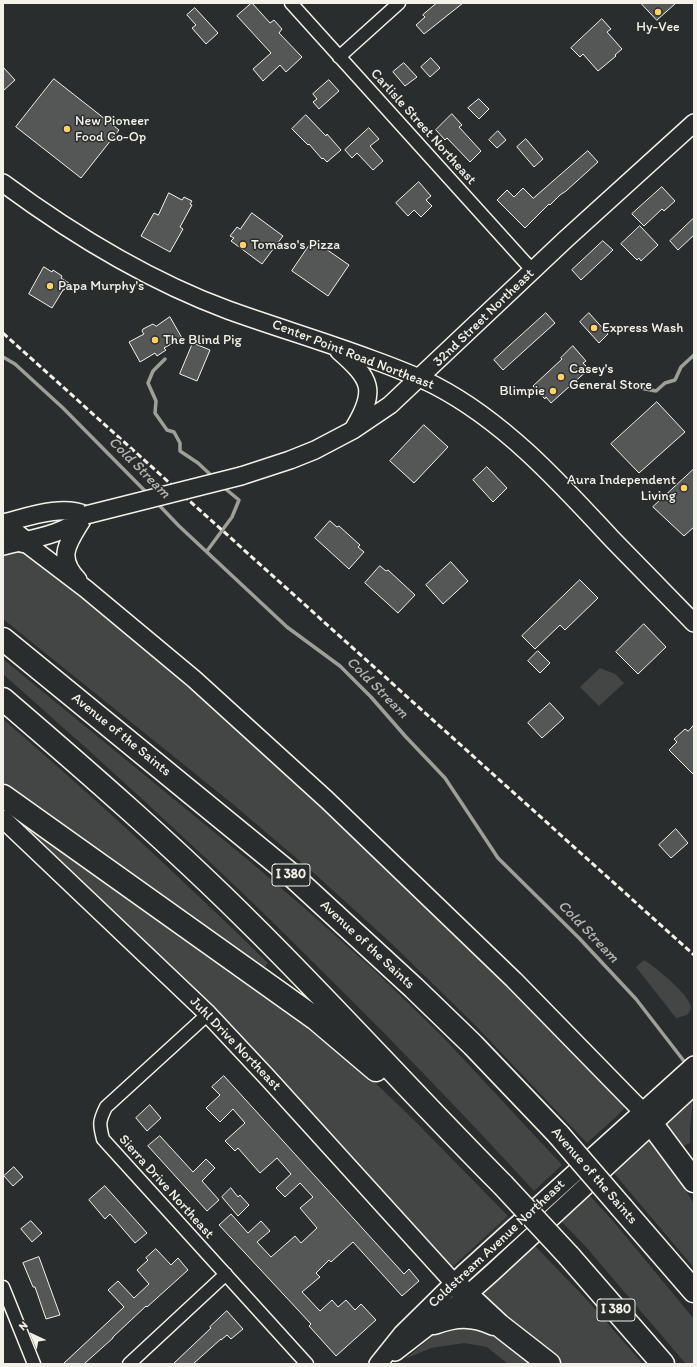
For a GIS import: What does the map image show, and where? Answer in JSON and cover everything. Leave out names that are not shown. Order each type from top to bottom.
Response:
[{"type":"highway","points":[[3,524],[13,544]]},
{"type":"highway","name":"Avenue of the Saints","points":[[3,639],[289,873],[414,988],[472,1045],[558,1135],[694,1291]]},
{"type":"highway","name":"I 380","points":[[3,699],[138,816],[252,925],[503,1185],[569,1256],[663,1364]]},
{"type":"highway","points":[[3,796],[316,1018],[466,1148]]},
{"type":"highway","points":[[648,1118],[694,1181]]},
{"type":"highway","points":[[460,1289],[499,1325],[549,1364]]},
{"type":"highway","points":[[434,1323],[445,1319],[464,1316],[484,1319],[499,1325]]},
{"type":"main road","name":"32nd Street Northeast","points":[[13,544],[65,529],[78,522],[86,515],[241,476],[290,460],[328,444],[353,430],[390,405],[420,378],[533,271],[694,123]]},
{"type":"main road","name":"Center Point Road Northeast","points":[[3,183],[70,229],[107,252],[146,273],[215,305],[330,344],[420,378],[442,389],[488,419],[542,465],[694,623]]},
{"type":"main road","points":[[330,344],[361,371],[368,384],[368,401],[353,430]]},
{"type":"main road","name":"32nd Street Northeast","points":[[3,524],[56,511],[68,510],[86,515]]},
{"type":"main road","points":[[86,515],[67,544],[65,556],[67,566],[86,589],[194,679],[327,800],[514,980],[648,1118]]},
{"type":"main road","points":[[13,544],[86,589]]},
{"type":"main road","name":"Juhl Drive Northeast","points":[[3,819],[208,1014],[460,1289]]},
{"type":"main road","name":"Coldstream Avenue Northeast","points":[[378,1364],[402,1334],[460,1289],[648,1118],[688,1084],[694,1065]]},
{"type":"main road","name":"Coldstream Avenue Northeast","points":[[378,1364],[409,1343],[434,1323],[460,1289]]},
{"type":"street","name":"Carlisle Street Northeast","points":[[291,3],[533,271]]},
{"type":"street","points":[[339,56],[398,3]]},
{"type":"street","name":"Sierra Drive Northeast","points":[[208,1014],[106,1107],[100,1119],[100,1129],[103,1139],[307,1364]]},
{"type":"street","points":[[129,1364],[226,1274]]},
{"type":"street","points":[[3,1287],[34,1364]]},
{"type":"shaded area","points":[[27,548],[147,649],[235,726],[403,882],[494,970],[627,1105],[617,1116],[587,1143],[475,1025],[391,943],[316,875],[234,805],[3,619],[3,554]]},
{"type":"shaded area","points":[[3,659],[247,859],[374,970],[442,1036],[562,1165],[534,1191],[408,1057],[250,901],[169,824],[3,674]]},
{"type":"shaded area","points":[[600,668],[615,674],[624,683],[599,706],[580,687]]},
{"type":"shaded area","points":[[3,719],[104,808],[236,932],[268,963],[263,969],[3,786]]},
{"type":"shaded area","points":[[3,805],[250,978],[351,1060],[409,1115],[508,1216],[451,1268],[227,1023],[186,981],[67,870],[3,813]]},
{"type":"shaded area","points":[[644,960],[669,980],[687,999],[691,1007],[687,1015],[676,1018],[636,967]]},
{"type":"shaded area","points":[[693,1099],[690,1143],[679,1148],[666,1126]]},
{"type":"shaded area","points":[[651,1138],[661,1150],[694,1204],[694,1268],[613,1172]]},
{"type":"shaded area","points":[[589,1195],[613,1221],[694,1319],[694,1364],[686,1364],[586,1247],[560,1220]]},
{"type":"shaded area","points":[[509,1217],[511,1219],[456,1269],[453,1269]]},
{"type":"shaded area","points":[[534,1245],[589,1302],[643,1364],[560,1364],[489,1310],[479,1297]]},
{"type":"shaded area","points":[[451,1323],[492,1331],[536,1364],[508,1364],[487,1347],[464,1343],[431,1348],[405,1359],[440,1330]]},
{"type":"building","points":[[252,3],[270,23],[274,20],[282,29],[279,33],[302,57],[286,72],[280,65],[263,81],[253,69],[271,53],[237,16]]},
{"type":"building","points":[[437,3],[463,3],[424,34],[416,25],[425,17],[423,15]]},
{"type":"building","name":"Hy-Vee","points":[[641,3],[676,3],[657,20]]},
{"type":"building","points":[[195,8],[218,33],[206,44],[192,28],[196,25],[187,15]]},
{"type":"building","points":[[602,19],[611,29],[607,32],[622,49],[598,71],[583,54],[580,57],[571,48]]},
{"type":"building","points":[[431,58],[440,68],[430,77],[421,67]]},
{"type":"building","points":[[404,63],[417,77],[405,86],[393,72]]},
{"type":"building","points":[[3,67],[15,80],[3,91]]},
{"type":"building","name":"New Pioneer Food Co-Op","points":[[54,79],[119,130],[81,178],[16,127]]},
{"type":"building","points":[[329,80],[339,91],[319,109],[313,102],[317,99],[313,94]]},
{"type":"building","points":[[479,99],[489,109],[479,119],[468,108]]},
{"type":"building","points":[[452,114],[462,125],[459,127],[481,151],[470,162],[447,138],[445,140],[436,130]]},
{"type":"building","points":[[306,115],[326,136],[327,134],[341,150],[327,162],[323,158],[322,159],[309,144],[308,145],[292,129]]},
{"type":"building","points":[[369,128],[379,139],[370,146],[383,161],[373,170],[357,153],[352,158],[345,150]]},
{"type":"building","points":[[498,131],[506,140],[497,148],[489,140]]},
{"type":"building","points":[[526,139],[543,159],[534,167],[517,147]]},
{"type":"building","points":[[588,151],[598,162],[550,205],[549,204],[525,228],[497,200],[507,190],[514,197],[523,188],[533,198]]},
{"type":"building","points":[[419,182],[431,196],[426,200],[432,206],[421,217],[414,210],[408,216],[396,203]]},
{"type":"building","points":[[662,187],[675,201],[664,211],[662,209],[644,226],[632,214]]},
{"type":"building","points":[[169,193],[182,200],[184,197],[192,201],[190,204],[192,205],[180,227],[183,229],[170,252],[141,236],[154,213],[158,215]]},
{"type":"building","points":[[252,213],[283,236],[262,264],[231,241],[234,238],[230,236],[237,227],[240,229]]},
{"type":"building","points":[[694,218],[694,235],[678,250],[670,241]]},
{"type":"building","points":[[640,226],[658,245],[641,261],[639,258],[637,260],[621,244]]},
{"type":"building","points":[[313,240],[349,265],[328,296],[292,271]]},
{"type":"building","points":[[603,241],[613,250],[581,280],[572,270]]},
{"type":"building","name":"Papa Murphy's","points":[[44,267],[52,272],[53,270],[69,283],[52,308],[29,294]]},
{"type":"building","points":[[546,313],[555,323],[503,370],[494,360]]},
{"type":"building","name":"Express Wash","points":[[589,313],[608,334],[599,343],[580,322]]},
{"type":"building","name":"The Blind Pig","points":[[170,317],[182,338],[164,348],[166,350],[157,356],[155,353],[140,362],[129,342],[144,334],[142,331],[143,329],[153,324],[156,326]]},
{"type":"building","points":[[193,343],[210,350],[197,381],[180,374]]},
{"type":"building","name":"Casey's General Store","points":[[573,346],[586,361],[583,363],[589,369],[551,403],[546,397],[545,399],[533,386],[562,359],[561,358]]},
{"type":"building","points":[[657,402],[685,432],[639,473],[611,444]]},
{"type":"building","points":[[424,425],[448,447],[414,483],[390,461]]},
{"type":"building","points":[[487,467],[507,488],[493,502],[473,480]]},
{"type":"building","name":"Aura Independent Living","points":[[694,469],[694,527],[684,536],[653,507]]},
{"type":"building","points":[[330,521],[337,527],[339,526],[360,545],[358,547],[364,552],[349,569],[315,538]]},
{"type":"building","points":[[451,562],[468,581],[443,604],[426,585]]},
{"type":"building","points":[[380,566],[386,571],[388,570],[415,595],[398,613],[365,583]]},
{"type":"building","points":[[580,580],[598,598],[565,630],[560,625],[535,649],[522,636]]},
{"type":"building","points":[[644,624],[666,647],[638,674],[616,652]]},
{"type":"building","points":[[538,651],[550,663],[540,673],[528,661]]},
{"type":"building","points":[[550,703],[564,718],[542,738],[528,723]]},
{"type":"building","points":[[694,725],[694,775],[669,750],[677,742],[674,739],[685,729],[688,731]]},
{"type":"building","points":[[676,829],[688,843],[671,858],[659,845]]},
{"type":"building","points":[[224,1076],[404,1274],[409,1269],[419,1281],[402,1296],[353,1242],[331,1262],[329,1260],[316,1273],[320,1277],[302,1292],[320,1311],[332,1300],[338,1307],[346,1300],[355,1310],[361,1304],[376,1320],[336,1356],[309,1326],[311,1324],[219,1225],[231,1214],[248,1233],[261,1221],[270,1231],[257,1242],[271,1257],[295,1236],[301,1243],[317,1228],[300,1208],[313,1197],[300,1183],[285,1197],[276,1188],[291,1174],[277,1158],[260,1173],[238,1148],[235,1151],[225,1141],[245,1123],[233,1109],[220,1122],[206,1108],[220,1095],[212,1087]]},
{"type":"building","points":[[150,1105],[161,1118],[147,1131],[136,1118]]},
{"type":"building","points":[[160,1136],[193,1172],[206,1159],[215,1168],[202,1181],[219,1200],[207,1211],[148,1146]]},
{"type":"building","points":[[14,1167],[23,1177],[13,1186],[4,1176]]},
{"type":"building","points":[[105,1186],[147,1233],[135,1243],[110,1214],[105,1219],[89,1200]]},
{"type":"building","points":[[231,1188],[238,1197],[240,1195],[249,1205],[238,1216],[222,1197]]},
{"type":"building","points":[[31,1221],[42,1233],[32,1242],[21,1229]]},
{"type":"building","points":[[156,1249],[171,1265],[178,1258],[188,1270],[147,1307],[146,1306],[84,1364],[63,1364],[124,1307],[108,1290],[118,1281],[134,1298],[149,1284],[137,1270],[148,1260],[146,1258]]},
{"type":"building","points":[[39,1257],[60,1315],[46,1319],[35,1287],[33,1287],[23,1263]]},
{"type":"building","points":[[227,1311],[243,1329],[231,1339],[227,1335],[221,1339],[193,1364],[173,1364],[211,1328],[210,1327]]},
{"type":"waterway","points":[[640,388],[656,391],[665,383],[675,380],[681,367],[694,355]]},
{"type":"waterway","name":"Cold Stream","points":[[3,357],[15,364],[63,408],[149,495]]},
{"type":"waterway","points":[[165,359],[153,371],[148,383],[156,401],[155,413],[167,430],[174,432],[180,443],[180,451],[198,463],[213,477]]},
{"type":"waterway","points":[[207,551],[232,517],[239,500],[222,486]]},
{"type":"waterway","name":"Cold Stream","points":[[156,502],[179,526],[287,627],[340,666],[371,697],[445,778],[498,858],[579,938],[636,999],[687,1065]]},
{"type":"railway","points":[[3,333],[694,955]]},
{"type":"place","name":"Hy-Vee","points":[[658,12]]},
{"type":"place","name":"New Pioneer Food Co-Op","points":[[67,129]]},
{"type":"place","name":"Tomaso's Pizza","points":[[243,245]]},
{"type":"place","name":"Papa Murphy's","points":[[50,286]]},
{"type":"place","name":"Express Wash","points":[[594,328]]},
{"type":"place","name":"The Blind Pig","points":[[155,340]]},
{"type":"place","name":"Casey's General Store","points":[[561,377]]},
{"type":"place","name":"Blimpie","points":[[553,391]]},
{"type":"place","name":"Aura Independent Living","points":[[684,488]]}]
